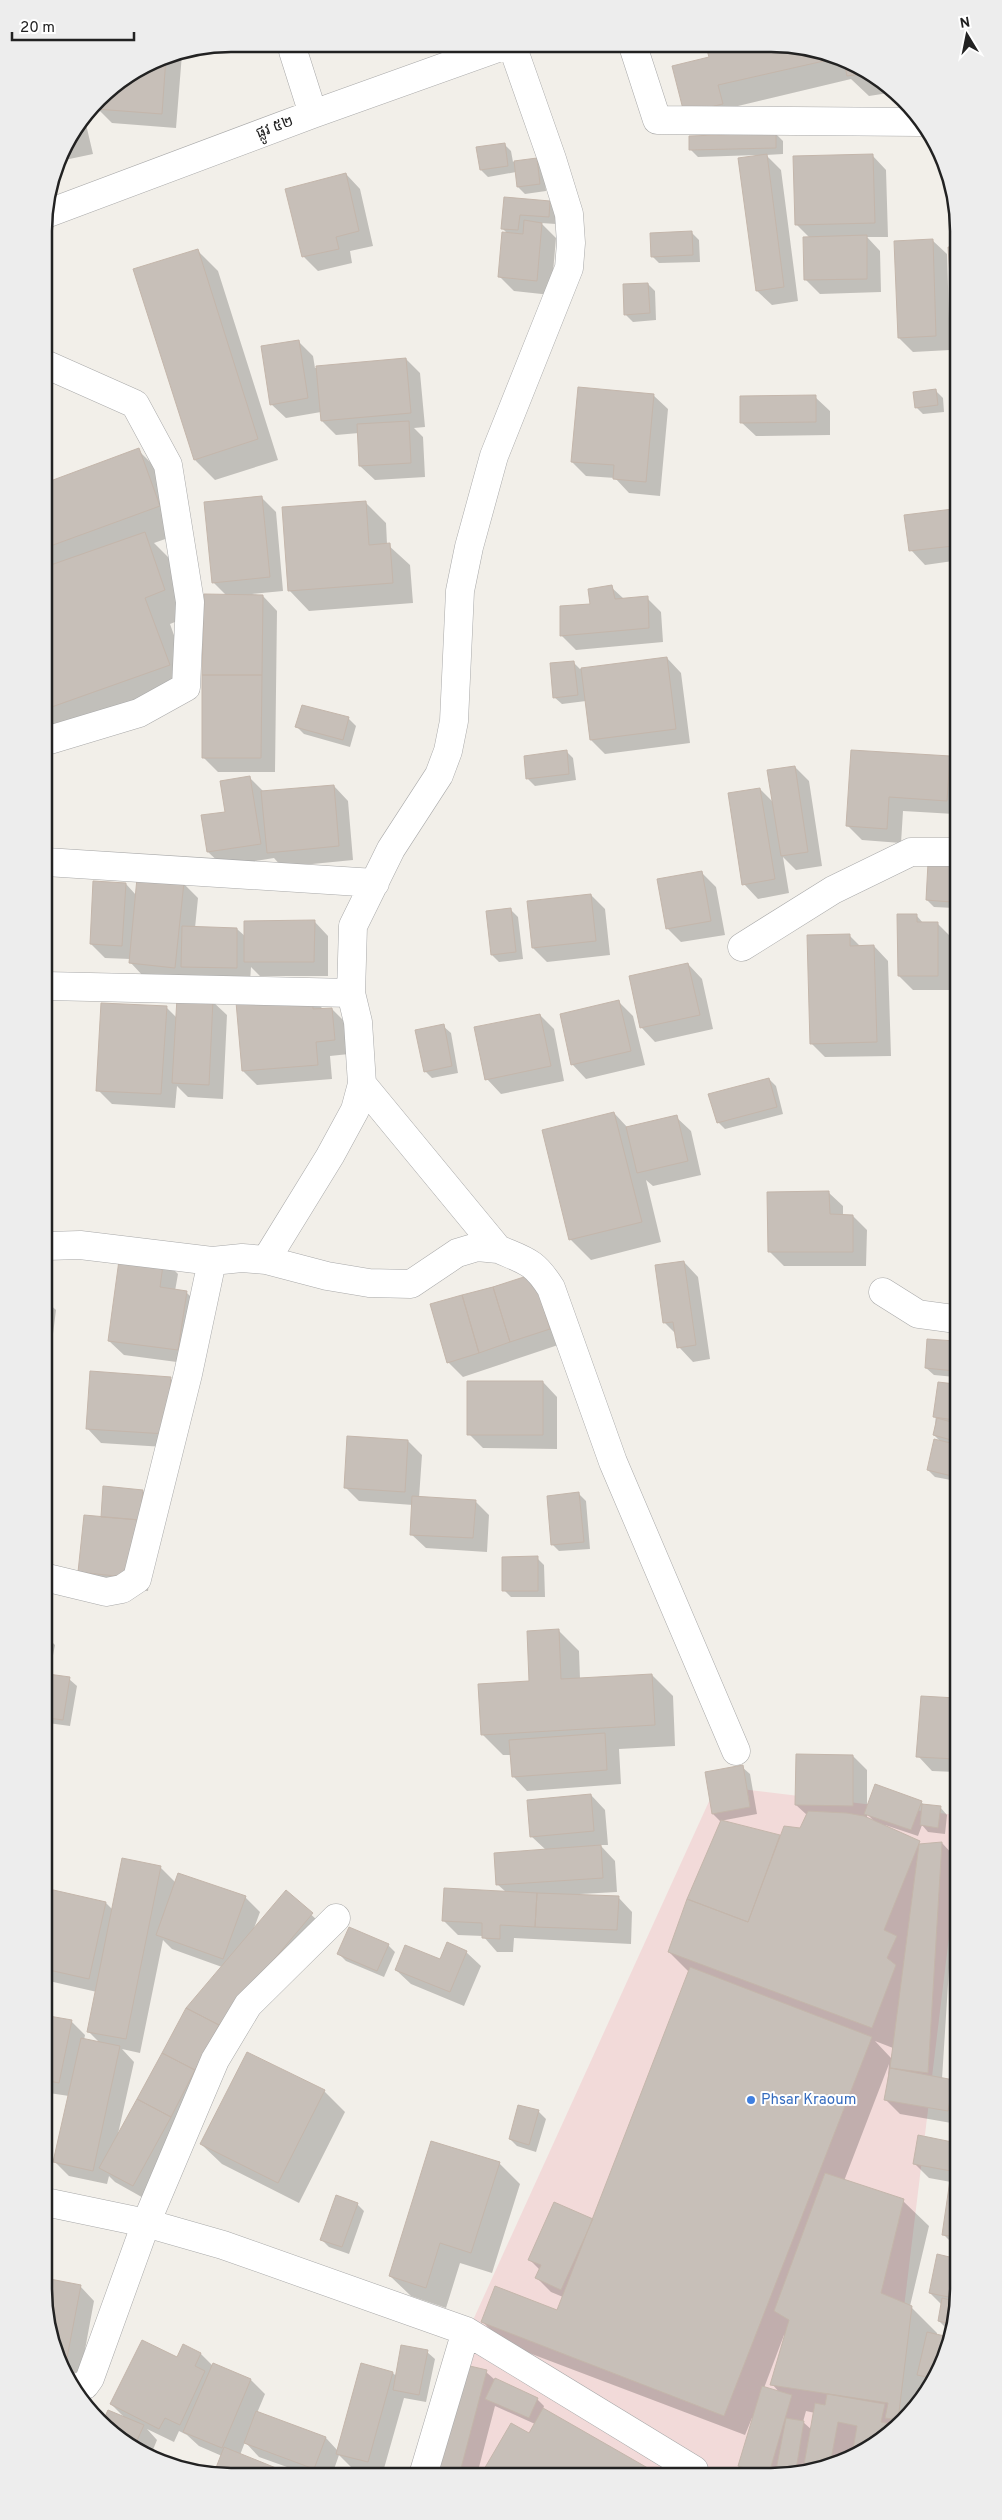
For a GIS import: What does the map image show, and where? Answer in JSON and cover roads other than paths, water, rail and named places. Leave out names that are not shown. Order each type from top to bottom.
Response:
[{"type":"street","points":[[293,52],[313,114]]},
{"type":"street","name":"ផ្លូវ ៥២","points":[[54,211],[313,114],[489,52]]},
{"type":"street","points":[[266,1260],[330,1156],[355,1110],[362,1084],[358,1022],[351,993],[353,926],[391,849],[439,775],[448,751],[454,721],[460,591],[477,513],[494,456],[570,268],[569,214],[552,159],[514,52]]},
{"type":"street","points":[[635,52],[657,120],[911,122]]},
{"type":"street","points":[[52,367],[135,404],[168,465],[190,602],[186,687],[139,713],[52,739]]},
{"type":"street","points":[[742,947],[832,890],[911,852],[950,852]]},
{"type":"street","points":[[52,862],[375,883]]},
{"type":"street","points":[[52,986],[351,993]]},
{"type":"street","points":[[362,1084],[498,1249]]},
{"type":"street","points":[[52,1246],[80,1245],[137,1250],[212,1261],[242,1258],[266,1260],[327,1276],[369,1284],[411,1284],[457,1253],[477,1246],[498,1249],[525,1259],[539,1269],[551,1288],[613,1462],[736,1751]]},
{"type":"street","points":[[52,1579],[106,1592],[122,1590],[137,1579],[188,1374],[212,1261]]},
{"type":"street","points":[[883,1292],[918,1314],[950,1318]]},
{"type":"street","points":[[82,2386],[85,2385],[90,2378],[146,2223],[215,2060],[248,2005],[336,1918]]},
{"type":"street","points":[[52,2203],[146,2223],[223,2245],[466,2331],[691,2468]]},
{"type":"street","points":[[425,2468],[466,2331]]},
{"type":"place","name":"Phsar Kraoum","points":[[751,2100]]}]
